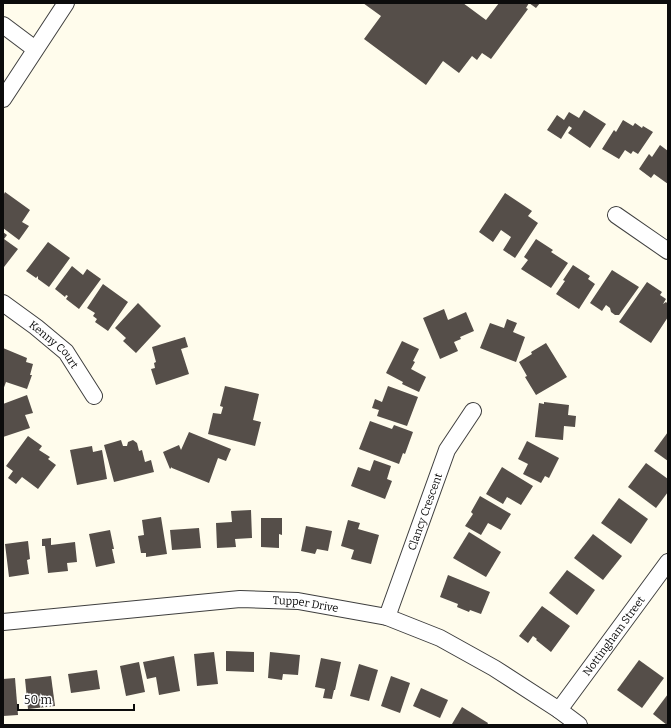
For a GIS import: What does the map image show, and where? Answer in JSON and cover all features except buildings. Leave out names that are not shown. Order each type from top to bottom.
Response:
[{"type":"street","points":[[3,99],[66,3]]},
{"type":"street","points":[[3,25],[35,49]]},
{"type":"street","points":[[616,215],[668,251]]},
{"type":"street","name":"Kenny Court","points":[[3,303],[36,327],[66,352],[94,396]]},
{"type":"street","name":"Clancy Crescent","points":[[387,616],[447,450],[473,411]]},
{"type":"street","name":"Nottingham Street","points":[[559,710],[668,562]]},
{"type":"street","name":"Tupper Drive","points":[[3,622],[240,599],[298,601],[387,616],[440,638],[494,668],[559,710],[579,725]]}]
